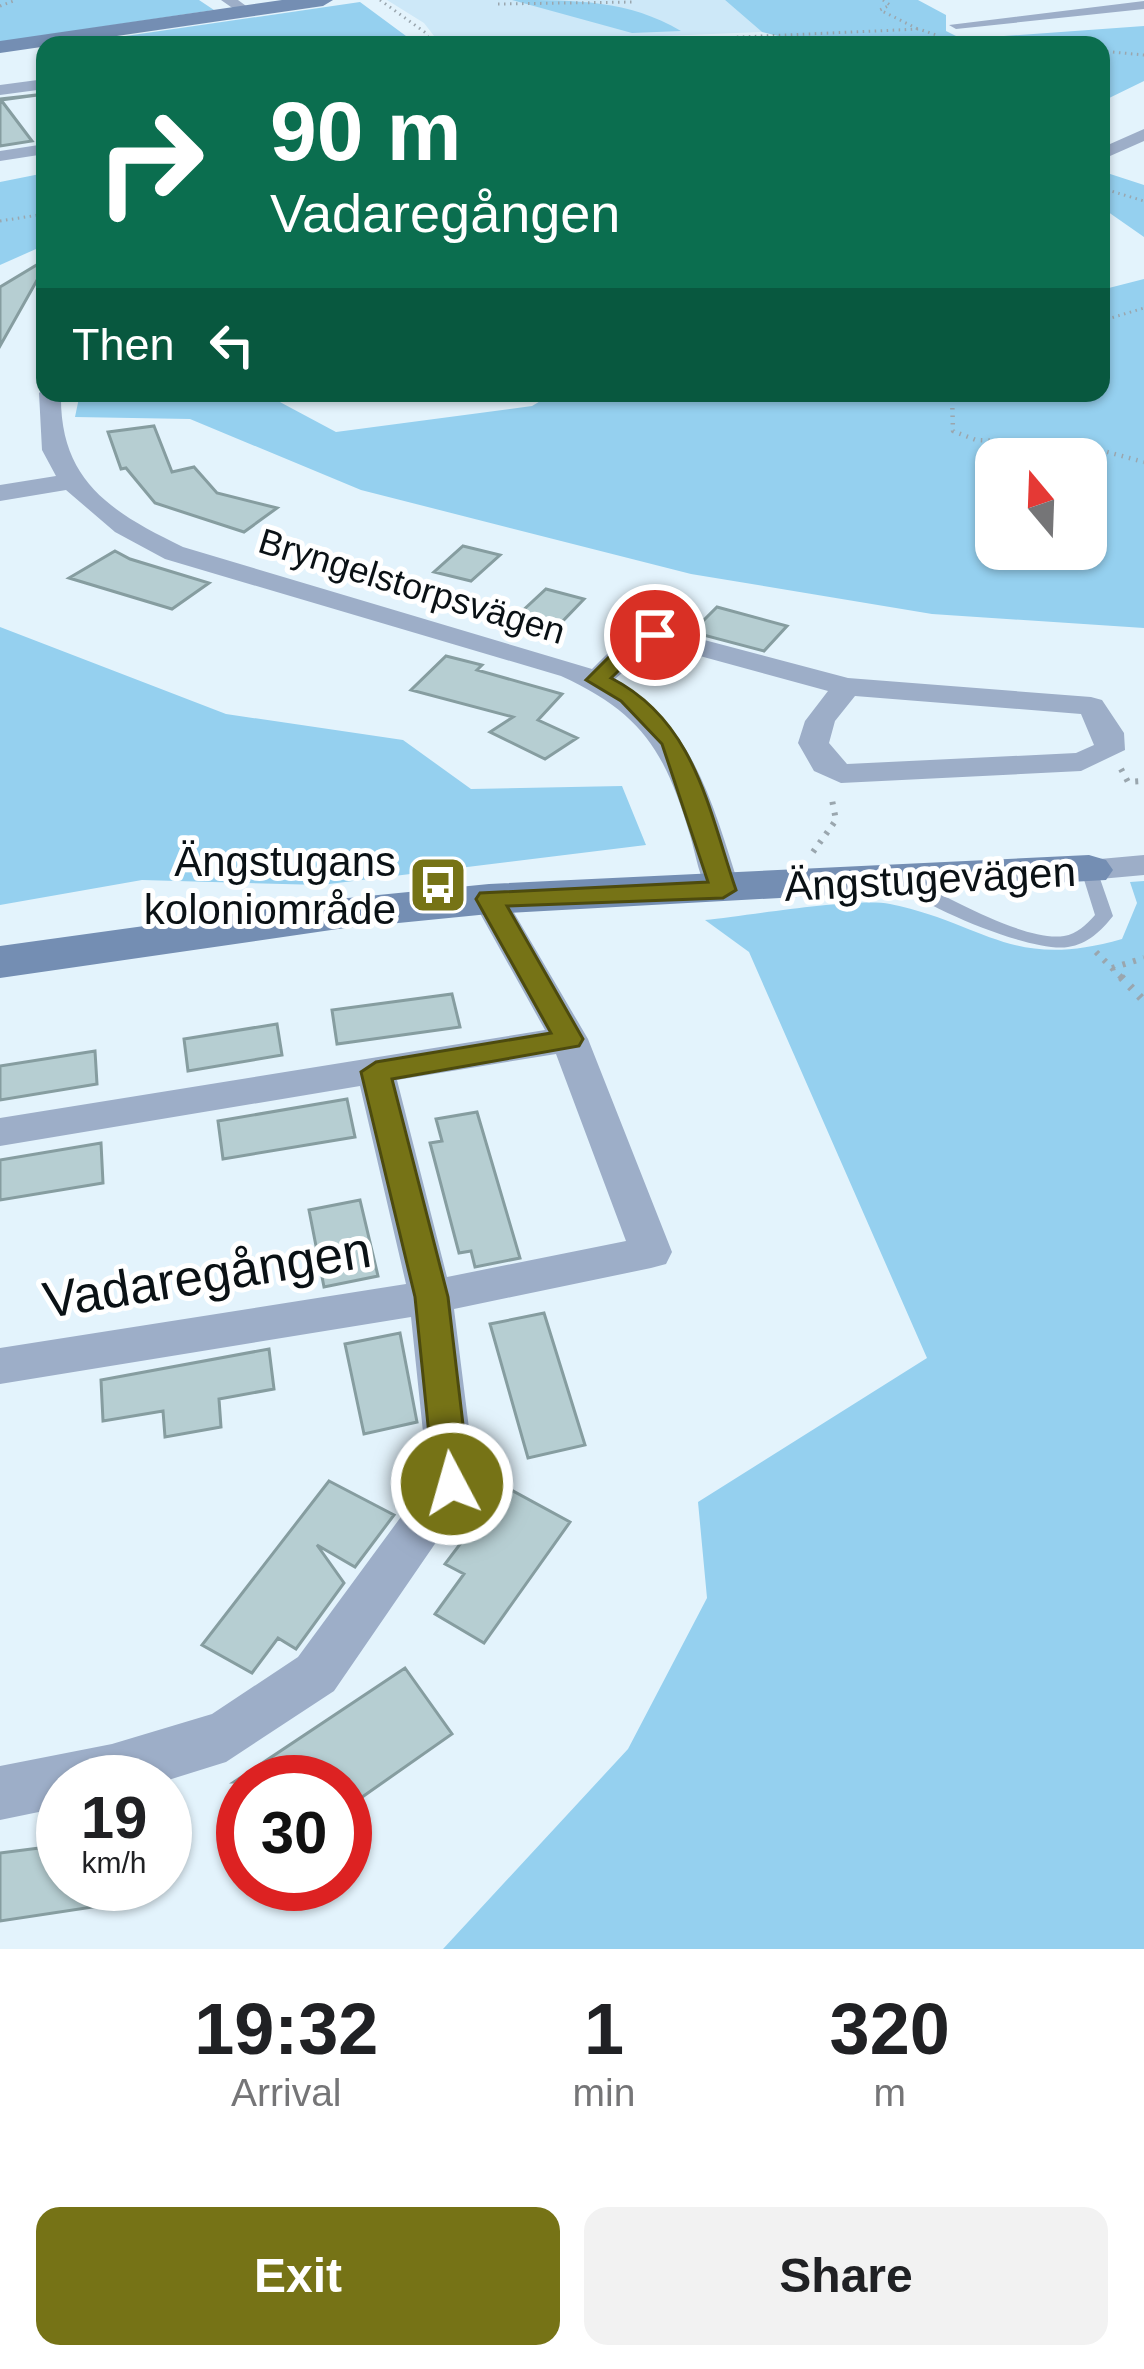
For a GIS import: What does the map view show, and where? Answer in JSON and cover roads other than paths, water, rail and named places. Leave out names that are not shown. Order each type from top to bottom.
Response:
[{"type":"street","points":[[62,36],[237,5],[322,0]]},
{"type":"street","points":[[956,25],[1144,5]]},
{"type":"street","points":[[0,47],[36,41]]},
{"type":"street","points":[[0,90],[36,85]]},
{"type":"street","points":[[1110,151],[1144,134]]},
{"type":"street","points":[[0,156],[36,150]]},
{"type":"street","points":[[0,493],[67,482],[53,446],[51,402]]},
{"type":"street","name":"Bryngelstorpsvägen","points":[[67,482],[107,518],[174,553],[597,680],[629,696],[673,742],[723,890]]},
{"type":"street","points":[[597,680],[636,641],[655,635],[847,687],[1091,706],[1109,733],[1110,750],[1081,762],[841,774],[832,770],[811,739],[813,728],[847,687]]},
{"type":"street","name":"Ängstugevägen","points":[[0,962],[338,914],[489,899],[904,883],[1144,866]]},
{"type":"street","name":"Vadaregången","points":[[0,1366],[431,1297],[651,1252],[569,1039],[489,899]]},
{"type":"street","points":[[0,1132],[569,1039]]},
{"type":"street","name":"Vadaregången","points":[[0,1793],[112,1771],[226,1736],[316,1673],[452,1484],[431,1297],[376,1072]]},
{"type":"lane","points":[[904,883],[1034,939],[1065,943],[1092,931],[1104,916],[1089,870]]},
{"type":"place","name":"Ängstugans koloniområde","points":[[438,885]]}]
